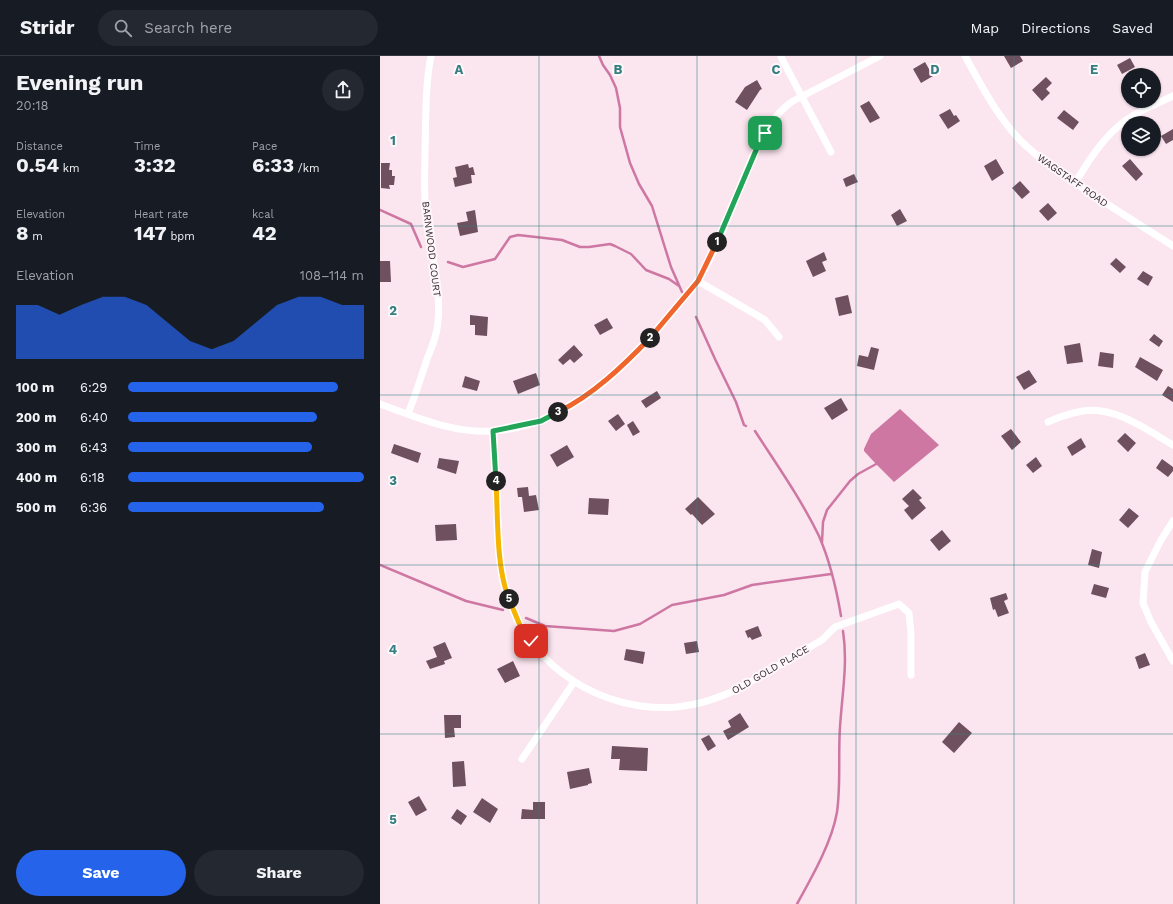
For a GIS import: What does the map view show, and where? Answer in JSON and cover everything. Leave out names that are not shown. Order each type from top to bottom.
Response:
[{"type":"street","name":"BARNWOOD COURT","points":[[408,414],[433,343],[439,314],[434,258],[427,222],[425,190],[426,111],[428,71],[431,56]]},
{"type":"street","points":[[380,404],[450,427],[493,431],[541,421],[571,406],[599,386],[634,355],[660,327],[698,281],[711,255],[757,148],[772,122],[785,106],[880,56]]},
{"type":"street","name":"WAGSTAFF ROAD","points":[[965,56],[994,106],[1020,139],[1032,151],[1075,183],[1173,246]]},
{"type":"street","points":[[781,57],[831,152]]},
{"type":"street","points":[[1075,183],[1098,148],[1117,128],[1137,114],[1173,96]]},
{"type":"street","points":[[698,281],[765,320],[779,337]]},
{"type":"street","points":[[1048,422],[1084,411],[1109,412],[1130,420],[1173,445]]},
{"type":"street","name":"OLD GOLD PLACE","points":[[493,431],[500,552],[506,593],[521,628],[541,654],[574,682],[605,697],[631,704],[664,707],[677,707],[696,704],[723,696],[738,689],[822,640],[835,627],[899,604],[909,613],[911,633],[911,675]]},
{"type":"street","points":[[1173,520],[1145,572],[1143,603],[1151,622],[1173,661]]},
{"type":"street","points":[[522,759],[574,682]]},
{"type":"shaded area","points":[[900,409],[939,445],[894,482],[864,451],[864,449],[871,434]]},
{"type":"building","points":[[1004,56],[1020,56],[1023,61],[1011,68]]},
{"type":"building","points":[[1130,58],[1135,67],[1121,68],[1121,72],[1117,65]]},
{"type":"building","points":[[925,62],[933,76],[921,83],[913,69]]},
{"type":"building","points":[[1046,77],[1052,83],[1046,89],[1050,93],[1042,101],[1032,90]]},
{"type":"building","points":[[757,80],[762,89],[747,110],[735,102],[745,87]]},
{"type":"building","points":[[869,101],[880,118],[870,123],[860,106]]},
{"type":"building","points":[[950,109],[954,116],[956,115],[960,121],[948,129],[939,115]]},
{"type":"building","points":[[1064,110],[1079,122],[1073,130],[1057,118]]},
{"type":"building","points":[[1173,129],[1173,140],[1166,144],[1161,136]]},
{"type":"building","points":[[996,159],[1004,173],[992,181],[984,166]]},
{"type":"building","points":[[1130,159],[1143,174],[1136,181],[1122,166]]},
{"type":"building","points":[[381,163],[390,163],[389,170],[392,170],[392,176],[395,176],[394,185],[389,185],[390,189],[381,188]]},
{"type":"building","points":[[468,164],[469,168],[473,167],[475,175],[471,175],[472,183],[455,187],[453,178],[457,177],[455,167]]},
{"type":"building","points":[[854,174],[858,182],[846,187],[843,179]]},
{"type":"building","points":[[1020,181],[1030,192],[1022,199],[1012,188]]},
{"type":"building","points":[[1048,203],[1057,213],[1048,221],[1039,211]]},
{"type":"building","points":[[900,209],[907,221],[897,226],[891,215]]},
{"type":"building","points":[[475,210],[478,232],[460,236],[457,223],[468,221],[466,212]]},
{"type":"building","points":[[824,252],[827,260],[822,262],[826,271],[813,277],[806,261]]},
{"type":"building","points":[[1116,258],[1126,267],[1120,273],[1110,264]]},
{"type":"building","points":[[380,261],[390,261],[391,282],[380,282]]},
{"type":"building","points":[[1143,271],[1153,277],[1148,286],[1137,279]]},
{"type":"building","points":[[848,295],[852,313],[839,316],[835,298]]},
{"type":"building","points":[[470,315],[488,317],[487,336],[475,335],[475,325],[470,325]]},
{"type":"building","points":[[607,318],[613,328],[600,335],[594,325]]},
{"type":"building","points":[[1154,334],[1163,341],[1159,347],[1149,340]]},
{"type":"building","points":[[1080,343],[1083,362],[1067,364],[1064,346]]},
{"type":"building","points":[[574,345],[583,355],[574,363],[570,359],[563,365],[558,360]]},
{"type":"building","points":[[871,347],[879,349],[874,370],[857,366],[859,355],[868,357]]},
{"type":"building","points":[[1100,352],[1114,354],[1113,368],[1098,366]]},
{"type":"building","points":[[1140,357],[1163,370],[1157,381],[1135,367]]},
{"type":"building","points":[[1029,370],[1037,382],[1024,390],[1016,377]]},
{"type":"building","points":[[536,373],[540,385],[518,394],[513,381]]},
{"type":"building","points":[[465,376],[480,381],[477,391],[462,387]]},
{"type":"building","points":[[1168,386],[1173,389],[1173,402],[1162,395]]},
{"type":"building","points":[[657,391],[661,398],[646,408],[641,401]]},
{"type":"building","points":[[841,398],[848,410],[832,420],[824,408]]},
{"type":"building","points":[[618,414],[625,424],[616,431],[608,421]]},
{"type":"building","points":[[633,421],[640,432],[633,436],[627,425]]},
{"type":"building","points":[[1011,429],[1021,442],[1012,450],[1001,436]]},
{"type":"building","points":[[1125,433],[1136,443],[1128,452],[1117,441]]},
{"type":"building","points":[[1081,438],[1086,447],[1072,456],[1067,447]]},
{"type":"building","points":[[394,444],[421,453],[418,463],[391,453]]},
{"type":"building","points":[[567,445],[574,457],[557,467],[550,455]]},
{"type":"building","points":[[1036,457],[1042,466],[1033,473],[1026,465]]},
{"type":"building","points":[[439,458],[459,461],[456,474],[437,468]]},
{"type":"building","points":[[1162,459],[1173,467],[1173,471],[1168,477],[1156,468]]},
{"type":"building","points":[[528,487],[529,496],[536,495],[539,510],[524,512],[522,497],[518,497],[517,488]]},
{"type":"building","points":[[913,489],[922,498],[919,500],[926,508],[912,520],[904,510],[909,506],[902,499]]},
{"type":"building","points":[[698,497],[715,514],[702,525],[685,509]]},
{"type":"building","points":[[589,498],[609,499],[608,515],[588,514]]},
{"type":"building","points":[[1129,508],[1139,516],[1128,528],[1119,520]]},
{"type":"building","points":[[456,524],[457,540],[436,541],[435,525]]},
{"type":"building","points":[[942,530],[951,541],[939,551],[930,540]]},
{"type":"building","points":[[1092,549],[1102,552],[1099,568],[1088,565]]},
{"type":"building","points":[[1094,584],[1109,588],[1106,598],[1091,594]]},
{"type":"building","points":[[1006,593],[1008,599],[1004,601],[1009,613],[998,617],[995,609],[993,610],[990,598]]},
{"type":"building","points":[[758,626],[762,636],[752,640],[750,637],[748,638],[745,631]]},
{"type":"building","points":[[697,641],[699,652],[686,654],[684,643]]},
{"type":"building","points":[[445,642],[452,658],[444,661],[445,664],[430,669],[426,661],[437,657],[433,647]]},
{"type":"building","points":[[626,649],[645,652],[643,664],[624,660]]},
{"type":"building","points":[[1145,653],[1150,665],[1139,669],[1135,657]]},
{"type":"building","points":[[513,661],[520,676],[505,683],[497,669]]},
{"type":"building","points":[[740,713],[749,727],[728,740],[723,731],[731,727],[728,721]]},
{"type":"building","points":[[444,715],[461,715],[461,728],[454,728],[455,737],[445,738]]},
{"type":"building","points":[[959,722],[972,733],[954,753],[942,742]]},
{"type":"building","points":[[709,735],[716,746],[708,751],[701,739]]},
{"type":"building","points":[[612,746],[648,748],[647,771],[619,770],[620,759],[611,759]]},
{"type":"building","points":[[464,761],[466,786],[453,787],[452,762]]},
{"type":"building","points":[[589,768],[592,783],[570,789],[567,772]]},
{"type":"building","points":[[419,796],[427,810],[416,816],[408,802]]},
{"type":"building","points":[[482,798],[498,809],[490,823],[473,812]]},
{"type":"building","points":[[533,802],[545,802],[545,819],[521,819],[522,809],[533,810]]},
{"type":"building","points":[[457,809],[467,816],[461,825],[451,818]]},
{"type":"waterway","points":[[599,56],[616,88],[620,108],[620,127],[630,163],[639,184],[652,206],[671,267],[682,292]]},
{"type":"waterway","points":[[380,210],[411,224],[421,247]]},
{"type":"waterway","points":[[448,262],[463,267],[495,259],[510,237],[518,235],[562,240],[580,247],[610,244],[631,254],[646,270],[669,279],[679,286]]},
{"type":"waterway","points":[[696,317],[736,402],[744,425],[746,426]]},
{"type":"waterway","points":[[755,431],[797,495],[819,536],[832,576],[841,616]]},
{"type":"waterway","points":[[822,542],[823,522],[827,510],[850,481],[858,474],[878,463]]},
{"type":"waterway","points":[[380,565],[466,601],[503,610]]},
{"type":"waterway","points":[[526,618],[545,626],[614,631],[640,624],[672,605],[724,595],[752,585],[831,574]]},
{"type":"waterway","points":[[797,904],[826,847],[837,812],[839,791],[840,727],[845,667],[843,631]]},
{"type":"route","points":[[531,641],[521,628],[506,593],[500,552],[493,431],[541,421],[571,406],[599,386],[634,355],[660,327],[698,281],[729,216],[757,148],[765,133]]}]
